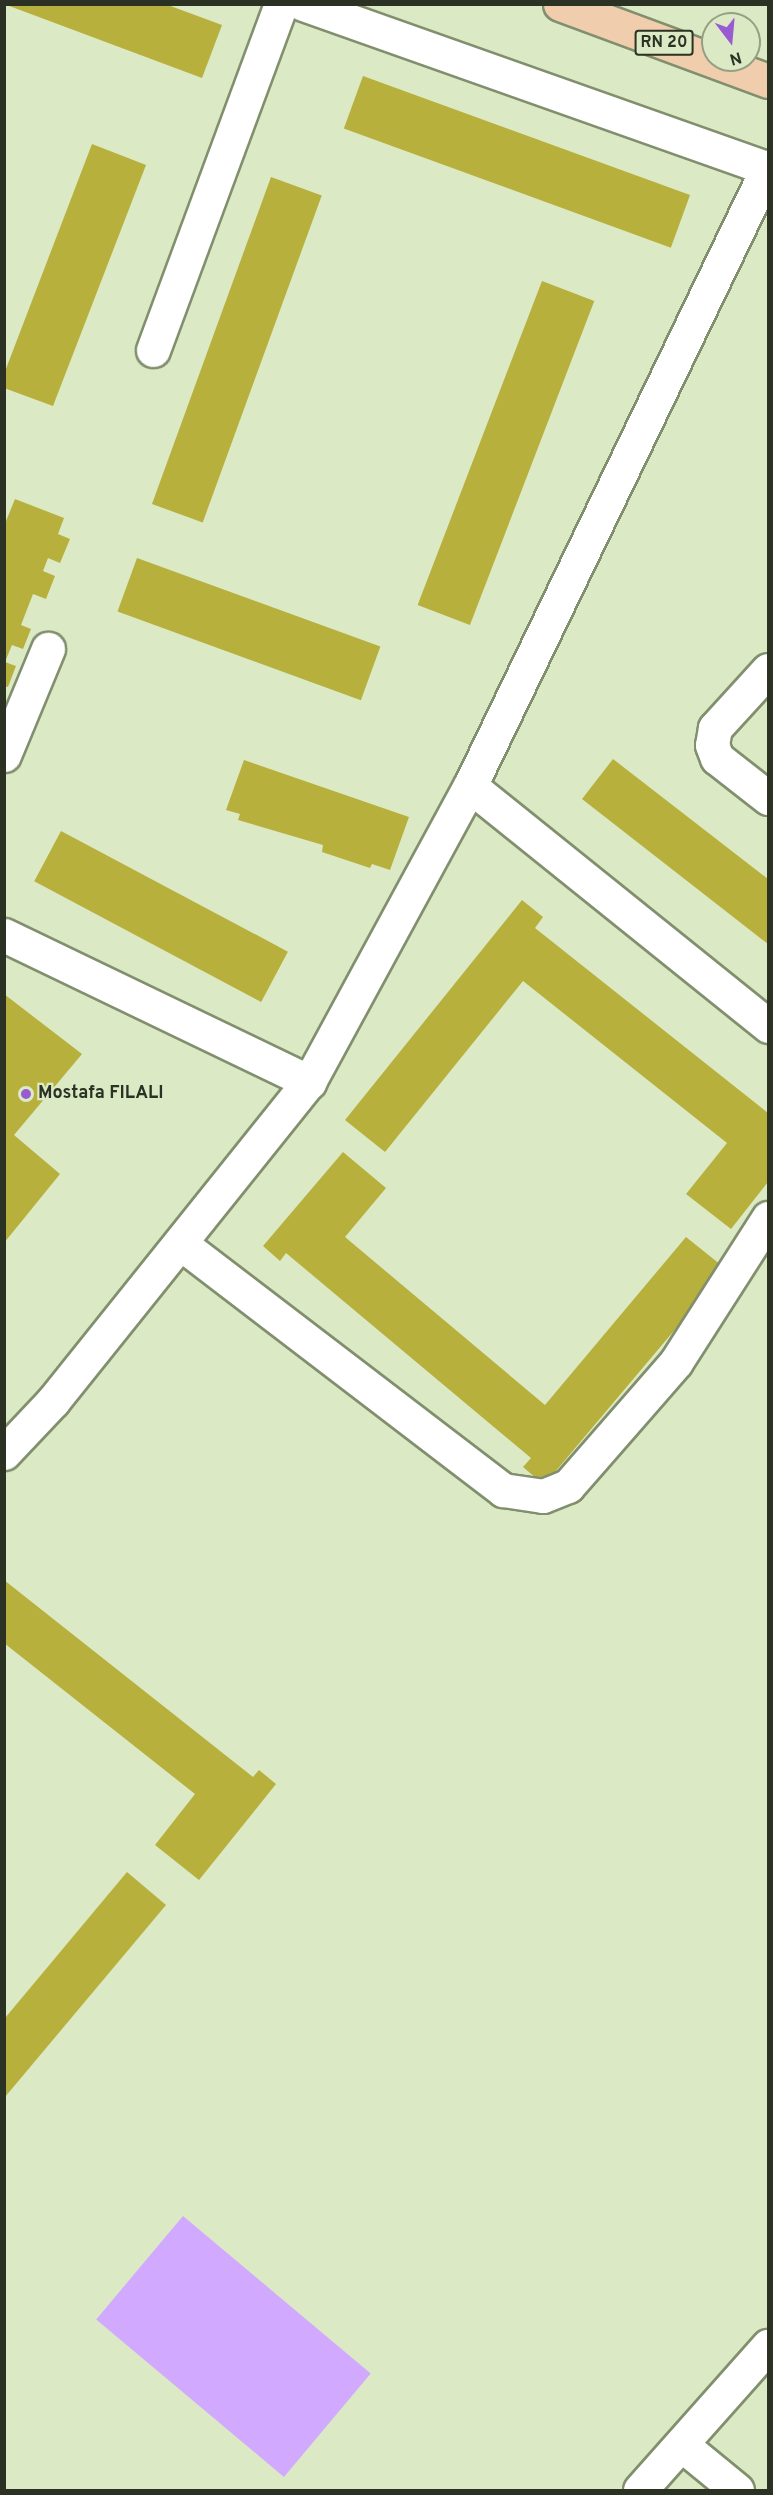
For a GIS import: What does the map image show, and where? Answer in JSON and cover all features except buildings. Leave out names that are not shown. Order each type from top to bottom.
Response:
[{"type":"main road","name":"RN 20","points":[[560,4],[768,81]]},
{"type":"street","points":[[153,350],[281,4]]},
{"type":"street","points":[[4,1453],[180,1243],[309,1082],[470,786],[768,168],[303,4]]},
{"type":"street","points":[[4,756],[48,649]]},
{"type":"street","points":[[768,670],[715,728],[712,745],[717,758],[768,798]]},
{"type":"street","points":[[470,786],[768,1026]]},
{"type":"street","points":[[4,935],[309,1082]]},
{"type":"street","points":[[180,1243],[503,1490],[543,1496],[568,1486],[676,1362],[768,1220]]},
{"type":"street","points":[[640,2490],[768,2346]]},
{"type":"street","points":[[682,2445],[737,2490]]},
{"type":"shaded area","points":[[183,2216],[371,2373],[284,2477],[96,2319]]},
{"type":"place","name":"Mostafa FILALI","points":[[26,1094]]}]
